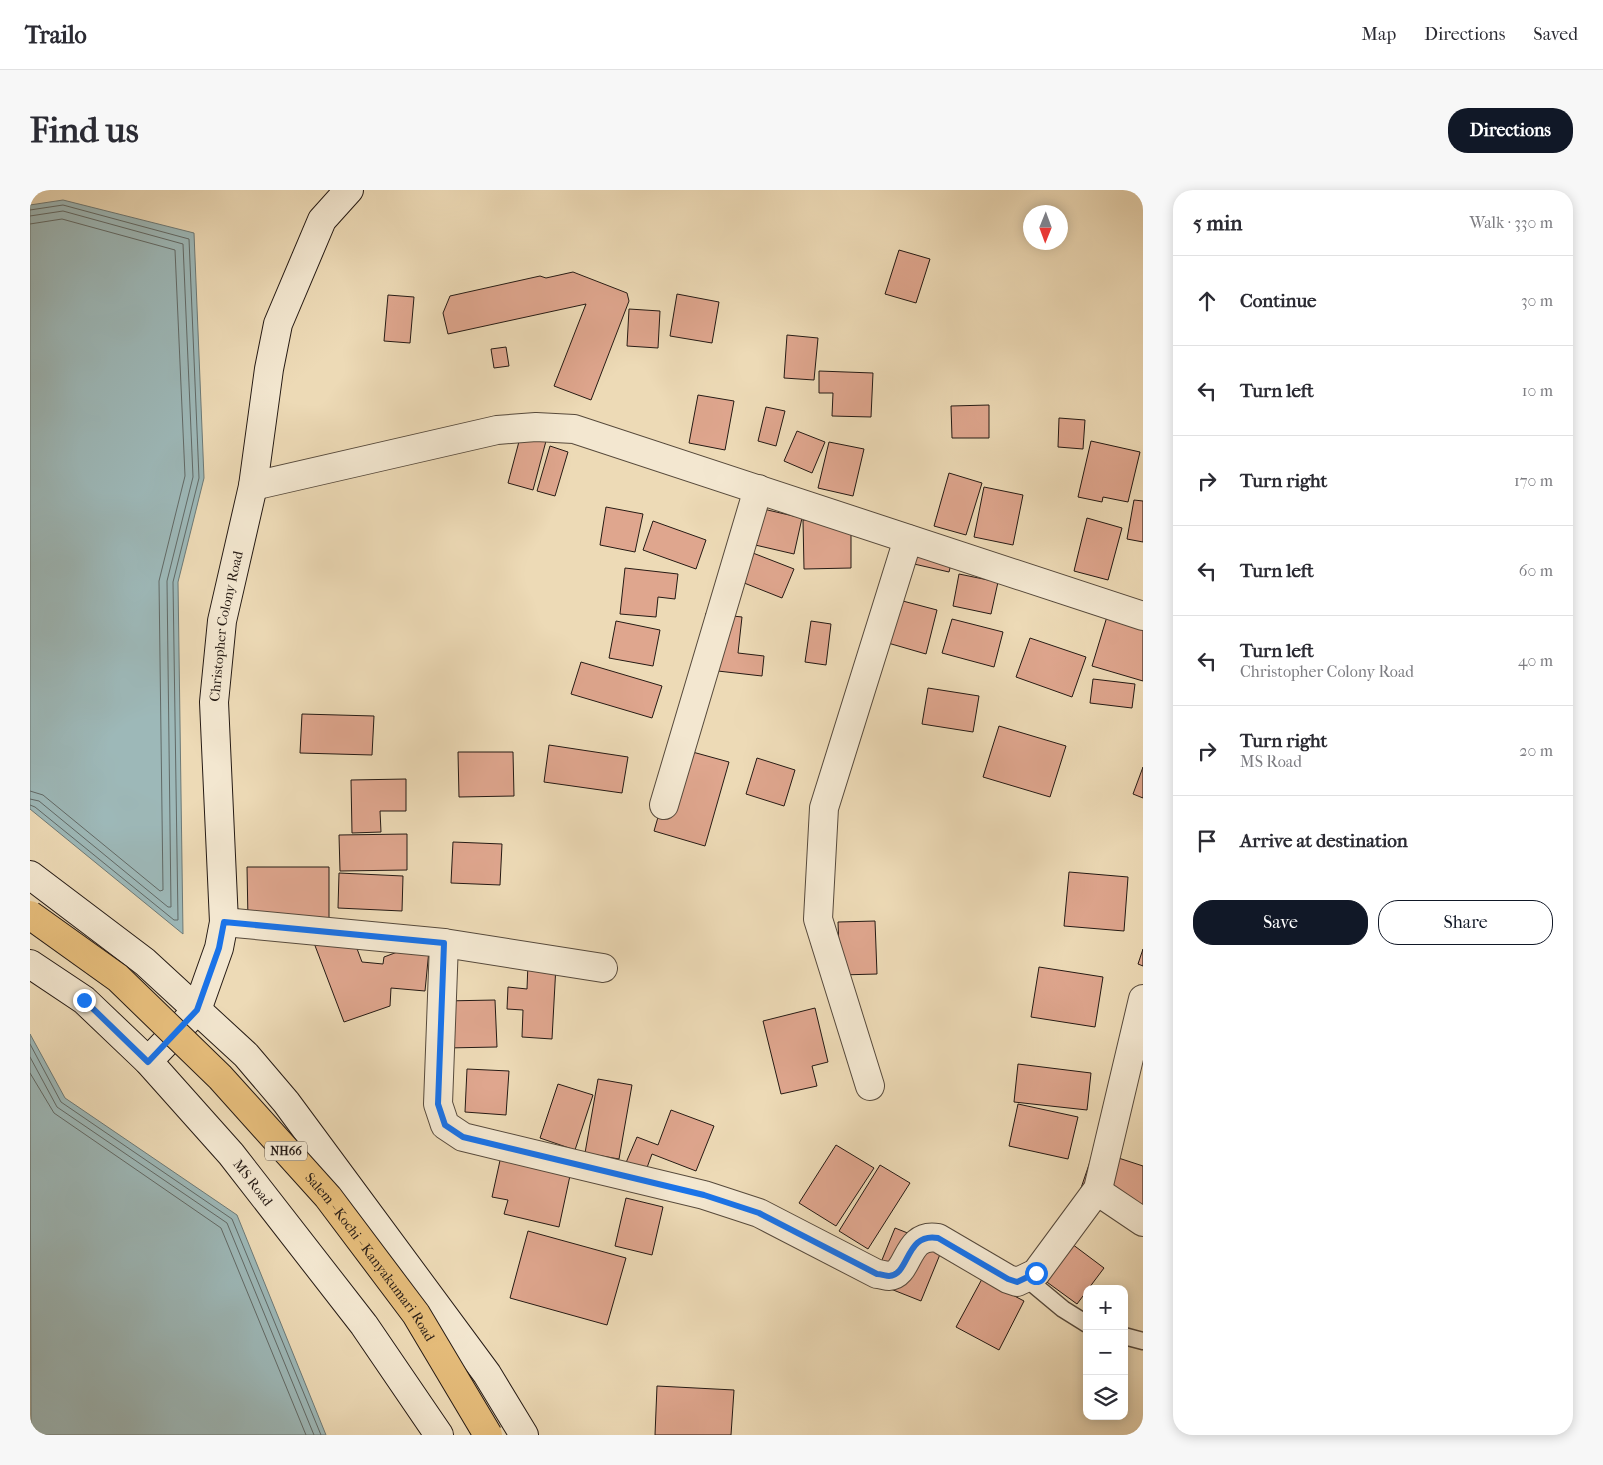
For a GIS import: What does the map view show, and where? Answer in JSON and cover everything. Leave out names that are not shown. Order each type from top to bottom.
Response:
[{"type":"highway","name":"Salem - Kochi - Kanyakumari Road","points":[[30,915],[118,978],[220,1077],[328,1197],[416,1314],[488,1435]]},
{"type":"street","name":"Christopher Colony Road","points":[[148,1062],[197,1010],[219,948],[224,922],[214,702],[222,621],[253,486],[269,370],[278,324],[322,220],[349,190]]},
{"type":"street","points":[[253,486],[497,430],[536,427],[574,429],[1143,616]]},
{"type":"street","points":[[664,806],[758,489]]},
{"type":"street","points":[[870,1086],[818,919],[824,808],[908,539]]},
{"type":"street","points":[[30,875],[144,962],[246,1055],[286,1102],[487,1374],[524,1435]]},
{"type":"street","points":[[224,922],[444,943],[603,968]]},
{"type":"street","points":[[444,943],[438,1104],[445,1125],[463,1137],[704,1195],[759,1213],[877,1274],[890,1276],[897,1273],[915,1245],[921,1239],[930,1236],[938,1238],[1008,1279],[1017,1282],[1036,1273],[1097,1191],[1134,1079],[1143,999]]},
{"type":"street","name":"MS Road","points":[[30,964],[84,1000],[148,1062],[231,1154],[364,1324],[439,1435]]},
{"type":"street","points":[[1097,1191],[1143,1222]]},
{"type":"lane","points":[[1026,1279],[1063,1309],[1083,1322]]},
{"type":"lane","points":[[1128,1337],[1143,1341]]},
{"type":"water","points":[[63,200],[194,233],[204,478],[178,582],[183,934],[30,809],[30,205]]},
{"type":"water","points":[[30,1034],[65,1098],[237,1215],[326,1435],[31,1435]]},
{"type":"building","points":[[899,250],[930,259],[916,303],[885,294]]},
{"type":"building","points":[[573,272],[627,293],[629,301],[591,400],[554,386],[586,304],[448,334],[443,313],[450,296],[540,276],[546,278]]},
{"type":"building","points":[[677,294],[719,302],[712,343],[670,336]]},
{"type":"building","points":[[388,295],[414,297],[410,343],[384,341]]},
{"type":"building","points":[[629,309],[660,311],[658,348],[627,346]]},
{"type":"building","points":[[787,335],[818,338],[814,380],[784,378]]},
{"type":"building","points":[[506,347],[509,366],[494,368],[491,349]]},
{"type":"building","points":[[819,371],[873,373],[871,417],[832,416],[833,393],[819,393]]},
{"type":"building","points":[[698,395],[734,401],[725,450],[689,443]]},
{"type":"building","points":[[989,405],[989,438],[952,438],[951,406]]},
{"type":"building","points":[[766,407],[785,411],[776,446],[758,441]]},
{"type":"building","points":[[1059,418],[1085,420],[1083,449],[1058,447]]},
{"type":"building","points":[[797,431],[825,442],[812,473],[784,461]]},
{"type":"building","points":[[521,434],[546,441],[533,490],[508,483]]},
{"type":"building","points":[[1091,441],[1140,452],[1128,502],[1103,497],[1102,502],[1078,497]]},
{"type":"building","points":[[829,442],[864,449],[853,496],[818,488]]},
{"type":"building","points":[[550,446],[568,452],[555,496],[537,491]]},
{"type":"building","points":[[949,473],[982,483],[966,535],[934,526]]},
{"type":"building","points":[[984,487],[1023,495],[1013,545],[974,537]]},
{"type":"building","points":[[1134,500],[1143,501],[1143,542],[1127,539]]},
{"type":"building","points":[[746,505],[802,518],[794,554],[738,541]]},
{"type":"building","points":[[606,507],[643,514],[635,552],[600,545]]},
{"type":"building","points":[[1087,518],[1122,528],[1108,580],[1074,571]]},
{"type":"building","points":[[851,519],[851,568],[804,569],[803,520]]},
{"type":"building","points":[[653,521],[706,540],[696,569],[643,550]]},
{"type":"building","points":[[740,548],[794,569],[782,598],[729,577]]},
{"type":"building","points":[[918,548],[953,556],[949,572],[914,564]]},
{"type":"building","points":[[625,568],[678,574],[675,599],[658,597],[656,617],[620,614]]},
{"type":"building","points":[[959,574],[998,582],[991,614],[953,606]]},
{"type":"building","points":[[899,600],[937,610],[926,654],[888,643]]},
{"type":"building","points":[[1109,610],[1143,620],[1143,681],[1092,666]]},
{"type":"building","points":[[706,613],[742,617],[738,653],[764,656],[762,676],[700,669]]},
{"type":"building","points":[[952,619],[1003,632],[994,667],[942,653]]},
{"type":"building","points":[[616,621],[660,630],[653,666],[609,658]]},
{"type":"building","points":[[811,621],[831,624],[826,665],[805,662]]},
{"type":"building","points":[[1030,638],[1086,657],[1072,697],[1016,677]]},
{"type":"building","points":[[581,662],[662,686],[652,718],[571,694]]},
{"type":"building","points":[[1093,679],[1135,684],[1132,708],[1090,703]]},
{"type":"building","points":[[928,688],[979,696],[973,732],[922,724]]},
{"type":"building","points":[[302,714],[374,716],[372,755],[300,753]]},
{"type":"building","points":[[999,726],[1066,746],[1050,797],[983,777]]},
{"type":"building","points":[[549,745],[628,757],[622,793],[544,782]]},
{"type":"building","points":[[678,748],[729,762],[705,846],[654,831]]},
{"type":"building","points":[[458,752],[513,752],[514,796],[459,797]]},
{"type":"building","points":[[757,758],[795,770],[784,806],[746,794]]},
{"type":"building","points":[[1143,767],[1143,798],[1133,794]]},
{"type":"building","points":[[406,779],[406,811],[380,811],[381,832],[352,833],[351,780]]},
{"type":"building","points":[[407,834],[407,870],[340,871],[339,835]]},
{"type":"building","points":[[453,842],[502,844],[500,885],[451,883]]},
{"type":"building","points":[[247,867],[329,867],[329,920],[248,920]]},
{"type":"building","points":[[1069,872],[1128,877],[1124,931],[1064,926]]},
{"type":"building","points":[[339,873],[403,876],[402,911],[338,908]]},
{"type":"building","points":[[875,921],[877,974],[840,975],[838,922]]},
{"type":"building","points":[[350,930],[362,962],[383,964],[384,957],[408,948],[429,950],[425,991],[391,988],[390,1006],[344,1022],[314,943]]},
{"type":"building","points":[[1143,949],[1143,966],[1138,964]]},
{"type":"building","points":[[528,963],[556,965],[552,1039],[522,1037],[523,1010],[507,1009],[508,987],[527,989]]},
{"type":"building","points":[[1039,967],[1103,977],[1095,1027],[1031,1017]]},
{"type":"building","points":[[495,1000],[497,1047],[446,1048],[444,1001]]},
{"type":"building","points":[[815,1008],[828,1062],[812,1066],[817,1086],[781,1094],[763,1021]]},
{"type":"building","points":[[1018,1064],[1091,1073],[1087,1110],[1014,1102]]},
{"type":"building","points":[[467,1069],[509,1071],[506,1115],[465,1112]]},
{"type":"building","points":[[598,1079],[632,1085],[619,1159],[585,1153]]},
{"type":"building","points":[[558,1084],[593,1095],[575,1150],[540,1138]]},
{"type":"building","points":[[1018,1104],[1078,1117],[1068,1159],[1009,1146]]},
{"type":"building","points":[[671,1110],[714,1126],[696,1171],[652,1154],[645,1173],[625,1165],[637,1137],[658,1145]]},
{"type":"building","points":[[836,1145],[874,1168],[836,1226],[799,1203]]},
{"type":"building","points":[[1094,1150],[1143,1166],[1143,1209],[1081,1188]]},
{"type":"building","points":[[501,1156],[571,1171],[559,1227],[504,1214],[508,1200],[492,1197]]},
{"type":"building","points":[[880,1165],[910,1183],[868,1249],[839,1231]]},
{"type":"building","points":[[626,1198],[663,1207],[652,1255],[615,1246]]},
{"type":"building","points":[[895,1228],[943,1247],[921,1301],[873,1282]]},
{"type":"building","points":[[528,1231],[626,1258],[607,1325],[510,1298]]},
{"type":"building","points":[[1056,1232],[1104,1268],[1091,1285],[1083,1285],[1083,1296],[1077,1304],[1029,1269]]},
{"type":"building","points":[[982,1279],[1024,1301],[999,1350],[956,1327]]},
{"type":"building","points":[[657,1386],[734,1390],[731,1435],[655,1435]]},
{"type":"route","points":[[84,1000],[148,1062],[197,1010],[219,948],[224,922],[395,940],[444,943],[438,1104],[445,1125],[463,1137],[704,1195],[759,1213],[877,1274],[890,1276],[897,1273],[915,1245],[921,1239],[930,1236],[938,1238],[1008,1279],[1017,1282],[1036,1273]]}]
